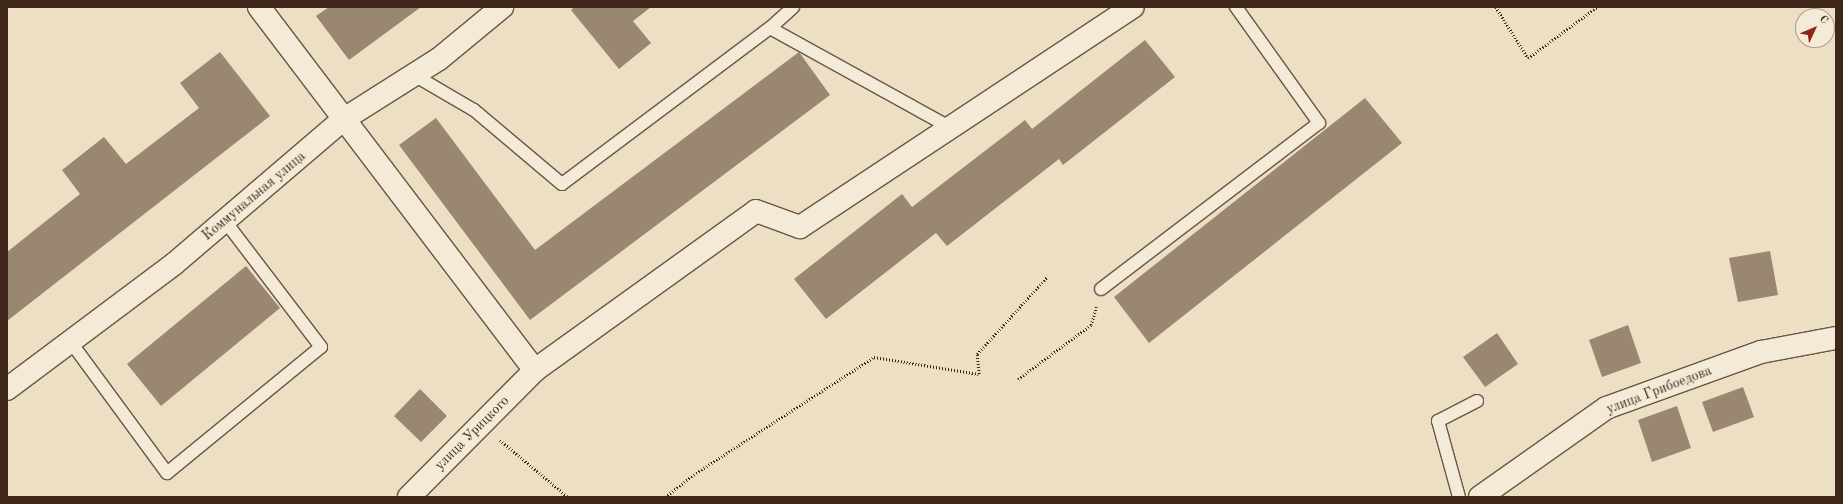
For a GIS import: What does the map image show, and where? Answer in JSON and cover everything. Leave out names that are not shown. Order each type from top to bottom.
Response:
[{"type":"street","points":[[259,7],[535,370]]},
{"type":"street","name":"Коммунальная улица","points":[[7,389],[174,264],[344,119],[439,59],[502,7]]},
{"type":"street","points":[[951,128],[1133,7]]},
{"type":"street","name":"улица Урицкого","points":[[410,497],[535,370],[756,211],[800,227],[951,128]]},
{"type":"street","name":"улица Грибоедова","points":[[1480,497],[1606,408],[1761,352],[1836,338]]},
{"type":"lane","points":[[414,75],[474,110],[562,184],[770,28],[793,7]]},
{"type":"lane","points":[[1101,289],[1319,123],[1236,7]]},
{"type":"lane","points":[[770,28],[951,128]]},
{"type":"lane","points":[[70,341],[167,473],[321,347],[225,221]]},
{"type":"lane","points":[[1459,497],[1438,421],[1477,401]]},
{"type":"path","points":[[1496,7],[1528,58],[1597,7]]},
{"type":"path","points":[[665,497],[703,469],[874,357],[979,374],[977,354],[1048,276]]},
{"type":"path","points":[[1018,379],[1092,325],[1101,289]]},
{"type":"path","points":[[481,424],[568,497]]},
{"type":"building","points":[[329,7],[421,7],[349,60],[316,16]]},
{"type":"building","points":[[574,7],[651,7],[633,21],[651,43],[619,69],[571,10]]},
{"type":"building","points":[[1145,40],[1175,77],[1063,165],[1059,159],[947,246],[936,233],[826,319],[794,279],[902,194],[912,207],[1025,120],[1032,129]]},
{"type":"building","points":[[220,52],[270,116],[7,321],[7,252],[80,194],[62,170],[104,137],[126,164],[199,108],[180,83]]},
{"type":"building","points":[[799,52],[830,95],[530,320],[399,145],[436,118],[535,250]]},
{"type":"building","points":[[1365,98],[1402,143],[1149,343],[1114,297]]},
{"type":"building","points":[[1770,251],[1778,295],[1738,302],[1729,258]]},
{"type":"building","points":[[246,266],[280,308],[161,406],[127,364]]},
{"type":"building","points":[[1628,325],[1641,363],[1602,377],[1589,340]]},
{"type":"building","points":[[1497,333],[1518,364],[1485,387],[1463,357]]},
{"type":"building","points":[[1743,387],[1754,417],[1713,432],[1702,402]]},
{"type":"building","points":[[420,389],[447,416],[421,442],[394,416]]},
{"type":"building","points":[[1677,406],[1691,448],[1652,462],[1638,420]]}]
